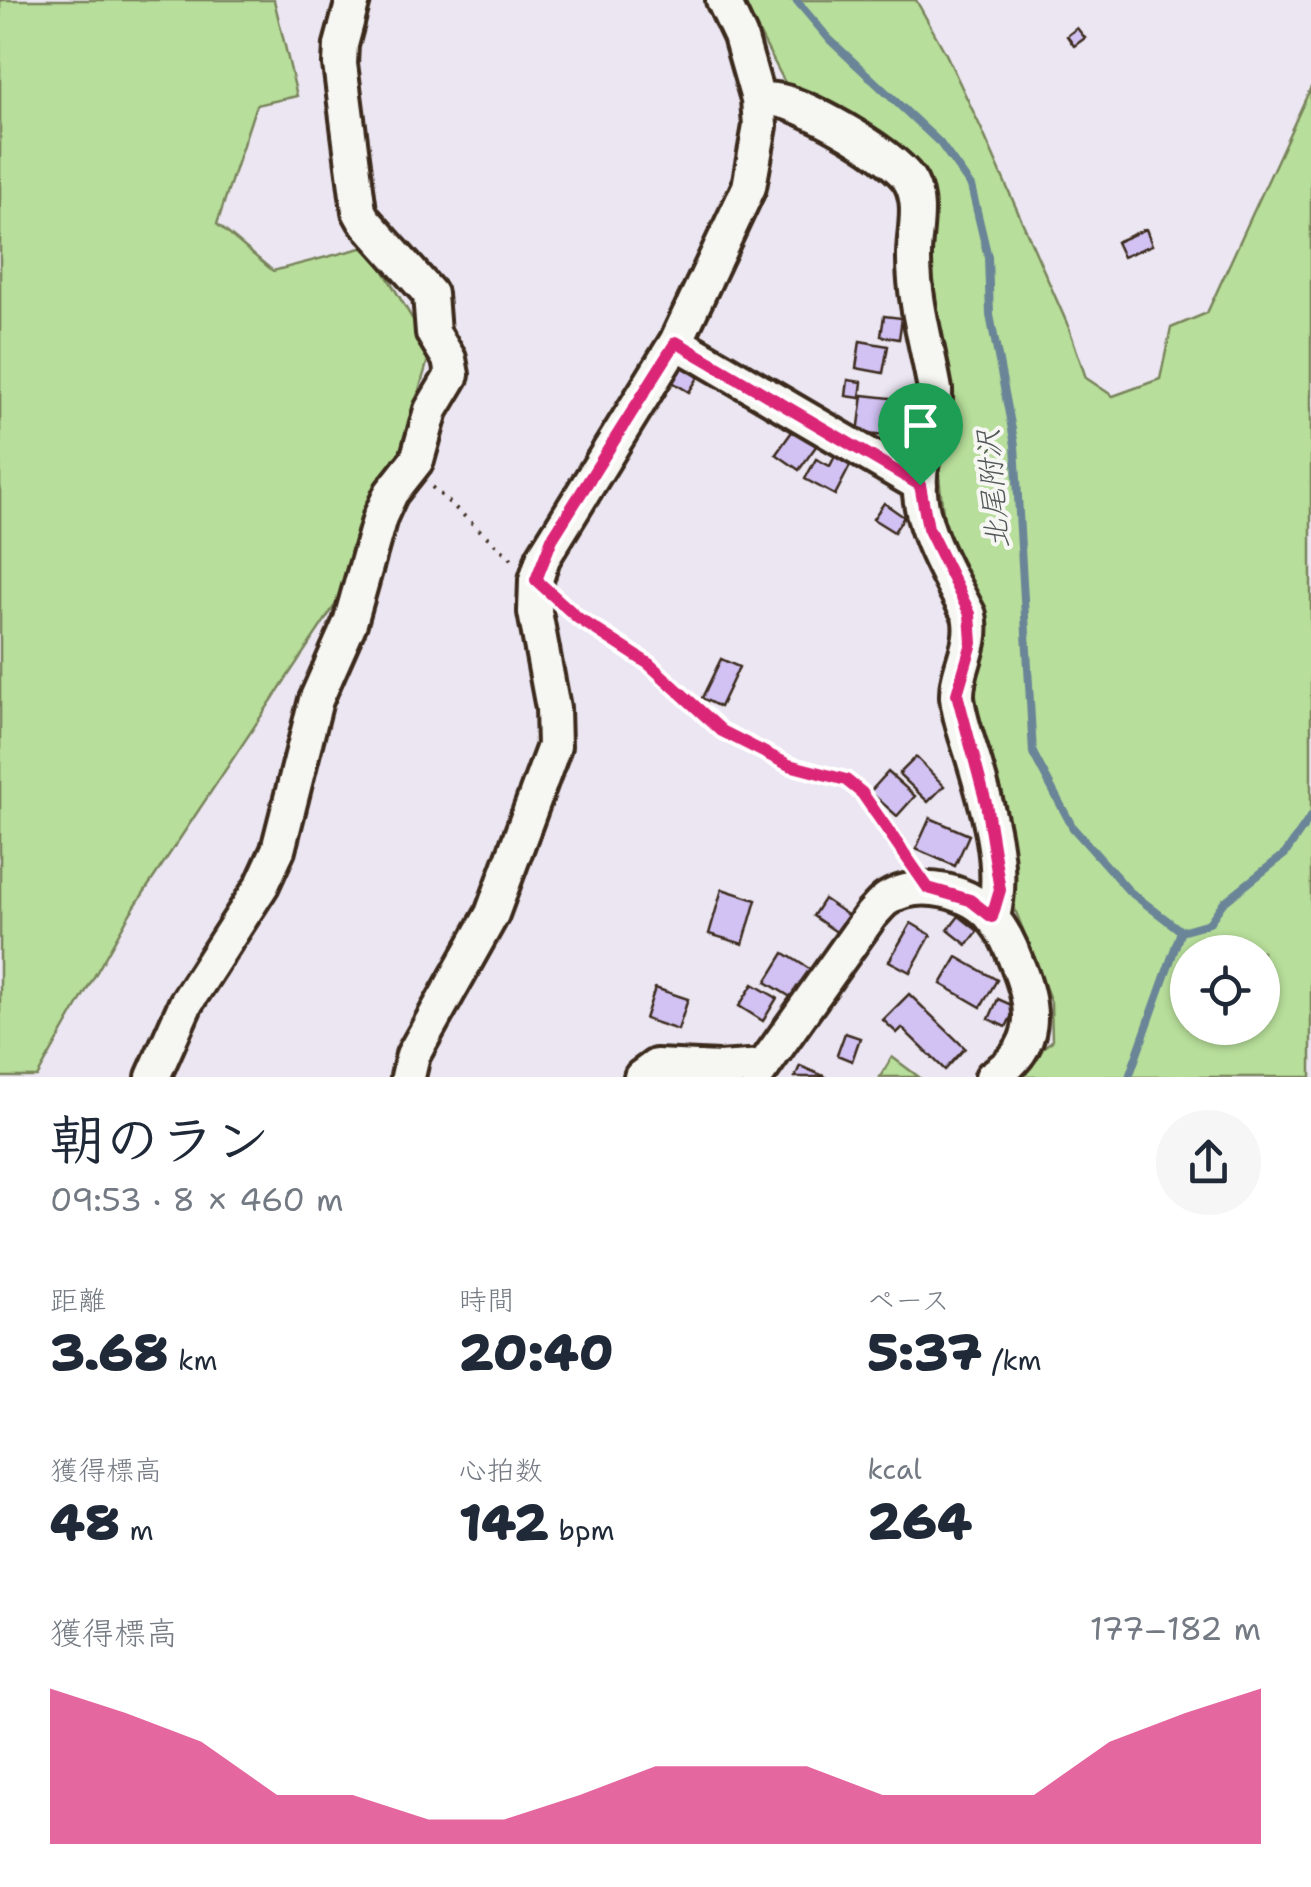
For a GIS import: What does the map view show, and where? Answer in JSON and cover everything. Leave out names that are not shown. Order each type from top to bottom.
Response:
[{"type":"street","points":[[153,1077],[186,1003],[262,885],[278,850],[316,700],[350,623],[380,516],[391,492],[412,469],[431,410],[452,368],[433,333],[433,302],[425,285],[359,211],[340,64],[353,0]]},
{"type":"street","points":[[408,1077],[414,1056],[492,914],[554,746],[553,708],[535,612],[536,580],[552,539],[676,342],[749,187],[760,126],[758,99],[740,36],[722,0]]},
{"type":"street","points":[[758,99],[784,101],[860,138],[910,180],[917,208],[915,275],[935,390],[932,433],[921,466],[920,485],[928,528],[970,614],[972,628],[957,694],[992,838],[1000,890],[992,917]]},
{"type":"street","points":[[676,342],[920,485]]},
{"type":"street","points":[[641,1077],[656,1066],[760,1071],[871,915],[888,898],[928,888],[970,900],[992,917],[1029,992],[1031,1024],[1018,1055],[992,1077]]},
{"type":"path","points":[[412,469],[578,618],[649,664],[722,731],[789,765],[846,780],[862,793],[928,888]]},
{"type":"green space","points":[[0,0],[274,0],[297,96],[256,105],[217,224],[273,271],[369,246],[431,350],[371,551],[131,912],[37,1077],[0,1077]]},
{"type":"green space","points":[[742,0],[916,0],[981,128],[1069,328],[1086,378],[1113,396],[1160,379],[1171,328],[1207,313],[1311,87],[1311,1077],[1001,1077],[1052,1041],[1051,1002],[1009,894],[960,669],[908,190],[792,96]]},
{"type":"green space","points":[[892,1057],[919,1077],[880,1077]]},
{"type":"building","points":[[1077,28],[1085,38],[1074,46],[1067,36]]},
{"type":"building","points":[[1146,229],[1152,245],[1123,257],[1116,242]]},
{"type":"building","points":[[884,316],[902,318],[899,339],[881,336]]},
{"type":"building","points":[[860,341],[888,346],[883,373],[856,368]]},
{"type":"building","points":[[683,358],[703,370],[689,392],[669,380]]},
{"type":"building","points":[[848,380],[862,382],[860,398],[846,396]]},
{"type":"building","points":[[863,395],[918,401],[913,439],[858,433]]},
{"type":"building","points":[[796,426],[819,442],[799,470],[776,454]]},
{"type":"building","points":[[835,456],[851,464],[835,495],[805,479],[816,459],[830,466]]},
{"type":"building","points":[[884,503],[904,517],[894,532],[873,519]]},
{"type":"building","points":[[721,659],[739,667],[720,707],[702,698]]},
{"type":"building","points":[[916,757],[944,786],[928,802],[899,774]]},
{"type":"building","points":[[888,772],[915,796],[897,816],[870,792]]},
{"type":"building","points":[[930,818],[969,835],[955,866],[916,849]]},
{"type":"building","points":[[722,889],[756,900],[743,944],[709,934]]},
{"type":"building","points":[[824,899],[852,918],[841,935],[813,916]]},
{"type":"building","points":[[959,916],[978,931],[967,945],[948,930]]},
{"type":"building","points":[[911,923],[931,935],[910,972],[889,961]]},
{"type":"building","points":[[784,953],[811,970],[794,999],[766,982]]},
{"type":"building","points":[[957,957],[997,980],[981,1007],[941,984]]},
{"type":"building","points":[[753,984],[777,998],[763,1021],[739,1006]]},
{"type":"building","points":[[655,988],[688,999],[678,1030],[645,1019]]},
{"type":"building","points":[[909,994],[965,1048],[945,1070],[902,1028],[897,1033],[883,1020]]},
{"type":"building","points":[[998,999],[1016,1007],[1006,1027],[989,1019]]},
{"type":"building","points":[[845,1033],[860,1038],[852,1061],[837,1055]]},
{"type":"building","points":[[800,1066],[826,1077],[795,1077]]},
{"type":"waterway","name":"北尾附沢","points":[[796,0],[830,40],[940,143],[971,186],[988,257],[990,315],[1015,445],[1033,753],[1073,828],[1129,891],[1181,931]]},
{"type":"waterway","points":[[1181,931],[1209,923],[1223,903],[1285,854],[1311,816]]},
{"type":"waterway","points":[[1129,1077],[1181,931]]},
{"type":"route","points":[[676,342],[920,485],[928,528],[970,614],[972,643],[957,694],[986,803],[1000,890],[992,917],[970,900],[928,888],[862,793],[846,780],[789,765],[722,731],[649,664],[578,618],[536,580],[552,539],[676,342]]}]
